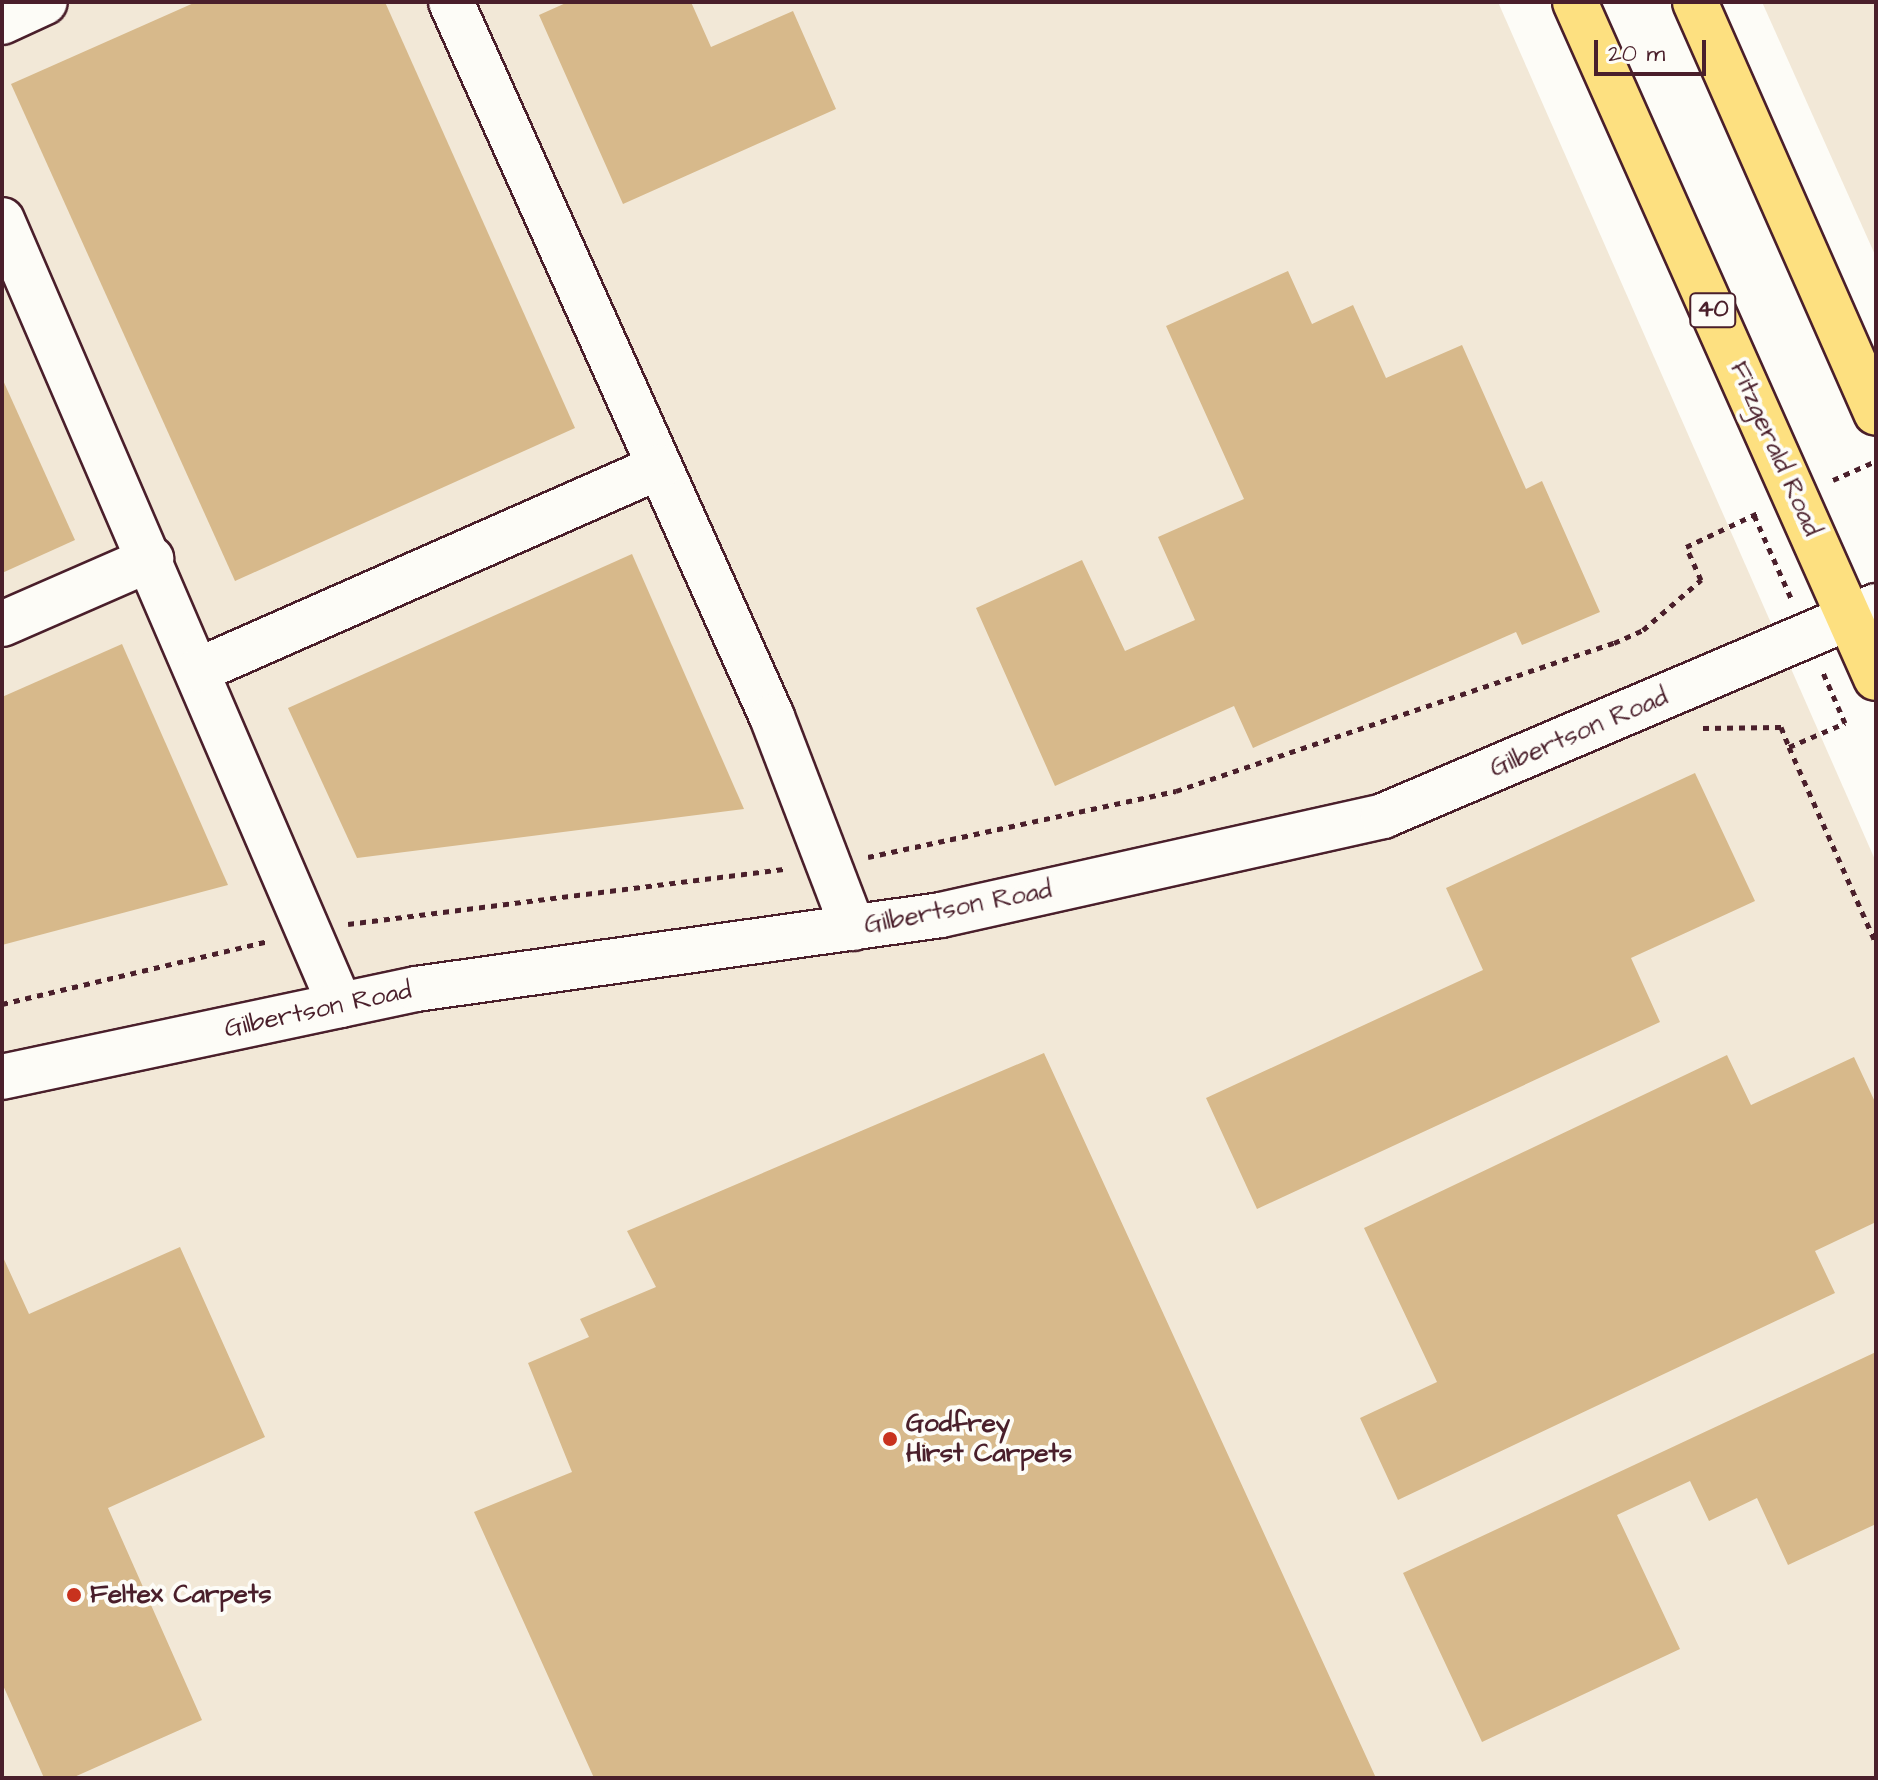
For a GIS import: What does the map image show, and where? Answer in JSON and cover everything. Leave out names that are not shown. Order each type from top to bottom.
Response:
[{"type":"main road","name":"Fitzgerald Road","points":[[1575,2],[1796,496],[1863,613],[1876,678]]},
{"type":"main road","points":[[1695,2],[1876,413]]},
{"type":"street","points":[[2,22],[45,2]]},
{"type":"street","points":[[451,2],[832,862],[853,928]]},
{"type":"street","points":[[2,220],[313,931],[340,1005]]},
{"type":"street","points":[[199,670],[659,467]]},
{"type":"street","points":[[2,624],[151,559]]},
{"type":"street","name":"Gilbertson Road","points":[[2,1077],[340,1005],[941,915],[1383,816],[1863,613]]},
{"type":"path","points":[[2,1004],[313,931],[925,848],[1176,791],[1614,643],[1643,630],[1701,580],[1686,547],[1876,461]]},
{"type":"path","points":[[1789,747],[1876,943]]},
{"type":"shaded area","points":[[2,2],[1498,2],[1876,862],[1876,1778],[2,1778]]},
{"type":"shaded area","points":[[1762,2],[1876,2],[1876,257]]},
{"type":"building","points":[[196,2],[385,2],[575,428],[235,581],[11,84]]},
{"type":"building","points":[[568,2],[691,2],[711,47],[793,11],[836,109],[623,204],[539,15]]},
{"type":"building","points":[[1288,271],[1312,324],[1353,305],[1386,378],[1462,345],[1526,489],[1542,481],[1600,612],[1522,645],[1516,632],[1253,748],[1234,706],[1055,786],[976,608],[1082,560],[1125,651],[1195,620],[1158,537],[1244,499],[1166,326]]},
{"type":"building","points":[[2,378],[75,540],[2,573]]},
{"type":"building","points":[[632,554],[744,809],[357,858],[288,708]]},
{"type":"building","points":[[122,644],[228,885],[2,945],[2,697]]},
{"type":"building","points":[[1695,773],[1755,901],[1631,958],[1660,1022],[1257,1209],[1206,1098],[1483,970],[1446,888]]},
{"type":"building","name":"Godfrey Hirst Carpets","points":[[1044,1053],[1376,1778],[594,1778],[474,1512],[572,1472],[528,1363],[589,1337],[580,1319],[656,1287],[627,1231]]},
{"type":"building","points":[[1727,1055],[1751,1105],[1854,1057],[1876,1104],[1876,1222],[1815,1251],[1835,1293],[1398,1500],[1360,1418],[1437,1382],[1364,1228]]},
{"type":"building","name":"Feltex Carpets","points":[[180,1247],[265,1437],[108,1508],[202,1720],[72,1778],[44,1778],[2,1683],[2,1255],[29,1314]]},
{"type":"building","points":[[1876,1352],[1876,1524],[1788,1565],[1757,1498],[1709,1521],[1690,1481],[1617,1515],[1680,1649],[1482,1742],[1403,1573]]},
{"type":"place","name":"Godfrey Hirst Carpets","points":[[890,1439]]},
{"type":"place","name":"Feltex Carpets","points":[[74,1595]]}]
